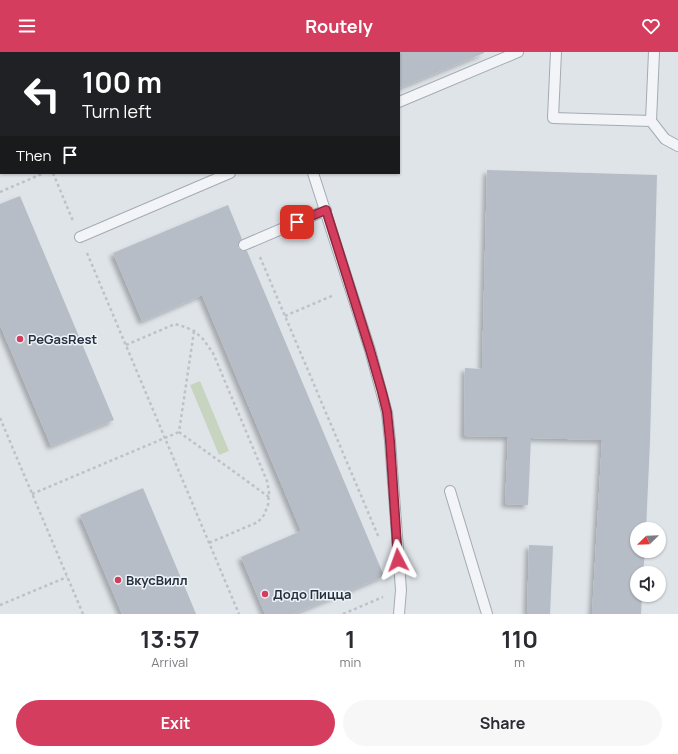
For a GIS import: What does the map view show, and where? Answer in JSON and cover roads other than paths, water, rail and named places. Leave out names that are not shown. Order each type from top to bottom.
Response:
[{"type":"lane","points":[[400,102],[518,52]]},
{"type":"lane","points":[[556,52],[553,118],[651,120]]},
{"type":"lane","points":[[654,52],[651,120],[665,139],[678,146]]},
{"type":"lane","points":[[80,236],[228,174]]},
{"type":"lane","points":[[314,174],[372,357],[387,412],[400,590],[399,614]]},
{"type":"lane","points":[[249,243],[326,210]]},
{"type":"lane","points":[[450,491],[487,614]]},
{"type":"place","name":"PeGasRest","points":[[20,339]]},
{"type":"place","name":"ВкусВилл","points":[[118,580]]},
{"type":"place","name":"Додо Пицца","points":[[265,594]]}]
